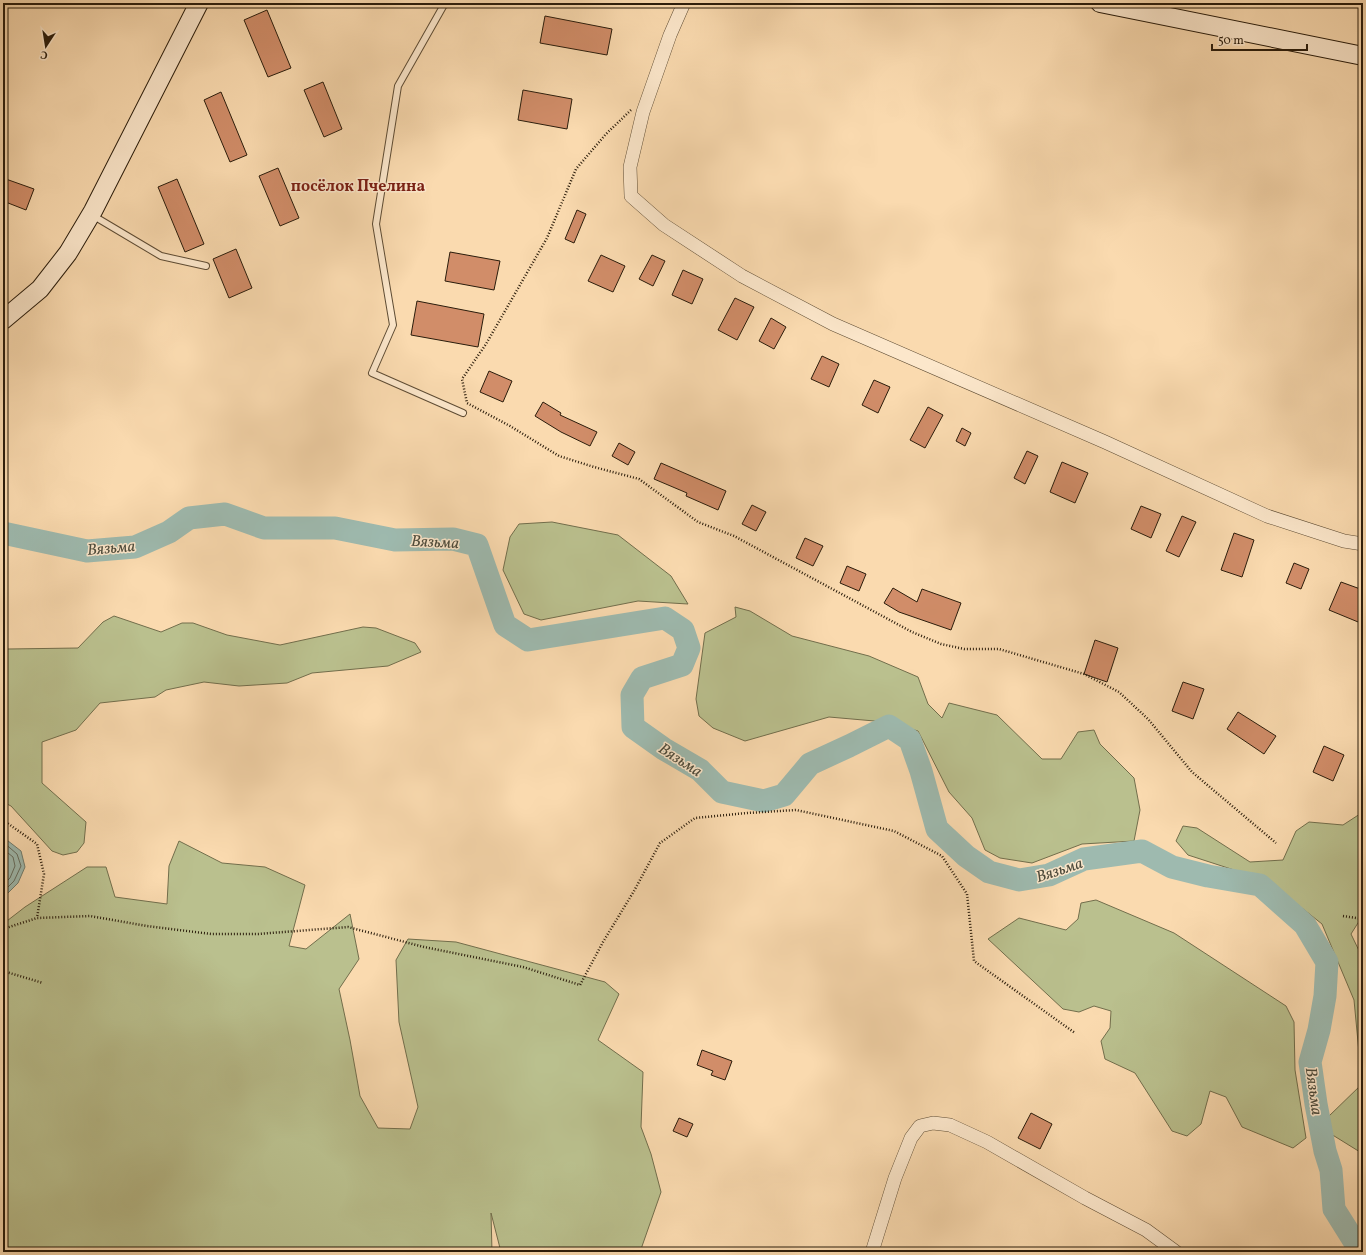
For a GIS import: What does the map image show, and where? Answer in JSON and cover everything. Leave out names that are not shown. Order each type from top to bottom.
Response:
[{"type":"street","points":[[3,320],[40,289],[68,253],[91,214],[199,3]]},
{"type":"street","points":[[684,3],[670,35],[643,112],[630,167],[631,196],[664,226],[742,276],[833,324],[1105,442],[1267,516],[1344,541],[1363,544]]},
{"type":"street","points":[[1100,3],[1363,56]]},
{"type":"street","points":[[872,1252],[895,1178],[910,1138],[920,1126],[933,1123],[950,1125],[987,1142],[1146,1230],[1176,1252]]},
{"type":"lane","points":[[445,3],[398,86],[376,224],[392,325],[372,373],[463,413]]},
{"type":"lane","points":[[91,214],[161,256],[206,266]]},
{"type":"path","points":[[634,107],[606,134],[576,170],[547,238],[486,344],[462,379],[467,403],[510,426],[559,456],[639,479],[698,522],[734,536],[912,632],[941,644],[964,649],[999,649],[1084,674],[1119,692],[1148,719],[1192,772],[1276,843]]},
{"type":"path","points":[[3,929],[36,918],[90,916],[147,926],[211,934],[258,934],[348,927],[424,947],[523,967],[580,984],[660,843],[695,818],[796,810],[894,831],[942,856],[968,894],[974,961],[1075,1033]]},
{"type":"path","points":[[3,820],[37,844],[44,874],[36,918]]},
{"type":"path","points":[[1343,916],[1363,919]]},
{"type":"path","points":[[3,971],[43,983]]},
{"type":"green space","points":[[552,522],[618,535],[671,576],[688,604],[638,601],[541,620],[524,614],[503,570],[510,537],[519,524]]},
{"type":"green space","points":[[735,607],[750,611],[792,636],[869,656],[918,677],[928,704],[942,718],[949,703],[997,715],[1042,759],[1061,759],[1078,732],[1094,730],[1100,744],[1134,778],[1140,810],[1134,841],[1082,844],[1032,863],[1000,858],[985,850],[972,818],[949,792],[918,731],[886,722],[829,717],[745,741],[713,728],[699,716],[696,699],[705,633],[736,617]]},
{"type":"green space","points":[[114,616],[161,632],[182,623],[193,623],[227,635],[280,645],[363,627],[376,628],[415,643],[421,652],[388,666],[312,673],[287,683],[239,686],[204,682],[166,690],[155,697],[100,703],[76,730],[42,742],[42,783],[86,822],[84,843],[77,852],[63,855],[52,851],[11,806],[3,802],[3,650],[78,648],[103,622]]},
{"type":"green space","points":[[1363,812],[1363,915],[1351,934],[1363,959],[1363,1164],[1360,1152],[1331,1134],[1328,1117],[1362,1084],[1354,1000],[1322,924],[1268,881],[1188,855],[1176,841],[1183,826],[1197,828],[1250,862],[1283,860],[1296,831],[1309,822],[1343,825]]},
{"type":"green space","points":[[179,841],[222,863],[265,867],[305,885],[289,946],[306,949],[350,914],[359,959],[339,989],[360,1096],[378,1128],[410,1129],[418,1107],[399,1022],[396,960],[408,939],[456,942],[605,982],[619,994],[598,1040],[643,1072],[641,1127],[651,1154],[661,1192],[640,1252],[501,1252],[491,1213],[492,1252],[3,1252],[3,924],[25,907],[87,867],[106,867],[115,897],[167,904],[169,866]]},
{"type":"green space","points":[[1096,900],[1174,933],[1286,1006],[1294,1022],[1295,1070],[1306,1138],[1293,1148],[1242,1127],[1226,1097],[1210,1091],[1201,1124],[1187,1136],[1172,1131],[1135,1073],[1105,1059],[1101,1041],[1110,1028],[1111,1011],[1094,1006],[1079,1012],[1063,1009],[988,939],[1019,918],[1066,930],[1078,919],[1081,903]]},
{"type":"water","points":[[3,837],[21,851],[25,867],[18,883],[3,898]]},
{"type":"building","points":[[267,10],[291,68],[268,77],[244,20]]},
{"type":"building","points":[[545,16],[612,29],[607,55],[540,43]]},
{"type":"building","points":[[323,82],[342,129],[324,137],[304,90]]},
{"type":"building","points":[[523,90],[572,99],[567,129],[518,120]]},
{"type":"building","points":[[221,92],[247,155],[230,162],[204,100]]},
{"type":"building","points":[[278,168],[299,218],[280,226],[259,176]]},
{"type":"building","points":[[3,178],[34,189],[26,210],[3,201]]},
{"type":"building","points":[[177,179],[204,244],[185,252],[158,187]]},
{"type":"building","points":[[577,210],[586,214],[574,243],[565,239]]},
{"type":"building","points":[[236,249],[252,288],[229,298],[213,259]]},
{"type":"building","points":[[450,252],[500,261],[494,290],[445,281]]},
{"type":"building","points":[[601,255],[625,266],[613,292],[588,281]]},
{"type":"building","points":[[652,255],[665,261],[653,286],[639,279]]},
{"type":"building","points":[[683,270],[703,279],[692,304],[672,295]]},
{"type":"building","points":[[735,298],[754,307],[737,340],[718,330]]},
{"type":"building","points":[[417,301],[484,314],[478,347],[411,335]]},
{"type":"building","points":[[771,318],[786,327],[774,349],[759,341]]},
{"type":"building","points":[[822,356],[839,364],[829,387],[811,379]]},
{"type":"building","points":[[489,371],[512,381],[503,402],[480,392]]},
{"type":"building","points":[[874,380],[890,387],[878,413],[862,405]]},
{"type":"building","points":[[543,402],[561,413],[560,415],[597,432],[590,446],[561,432],[535,416]]},
{"type":"building","points":[[928,407],[943,415],[925,448],[910,440]]},
{"type":"building","points":[[962,428],[971,433],[965,446],[956,441]]},
{"type":"building","points":[[619,443],[635,452],[628,465],[612,456]]},
{"type":"building","points":[[1027,451],[1038,456],[1025,484],[1014,478]]},
{"type":"building","points":[[1062,462],[1088,473],[1075,503],[1050,492]]},
{"type":"building","points":[[661,463],[726,491],[718,510],[686,496],[687,493],[654,479]]},
{"type":"building","points":[[752,505],[766,512],[756,531],[742,524]]},
{"type":"building","points":[[1141,506],[1161,514],[1151,538],[1131,529]]},
{"type":"building","points":[[1182,516],[1196,522],[1179,557],[1166,551]]},
{"type":"building","points":[[1234,533],[1254,540],[1242,577],[1221,570]]},
{"type":"building","points":[[805,538],[823,546],[813,566],[796,558]]},
{"type":"building","points":[[1294,563],[1309,569],[1301,589],[1286,583]]},
{"type":"building","points":[[847,566],[866,574],[859,591],[840,583]]},
{"type":"building","points":[[1341,582],[1363,590],[1363,624],[1329,610]]},
{"type":"building","points":[[893,588],[917,602],[922,589],[961,603],[951,630],[899,612],[884,603]]},
{"type":"building","points":[[1095,640],[1118,648],[1107,682],[1084,674]]},
{"type":"building","points":[[1183,682],[1204,689],[1193,719],[1172,711]]},
{"type":"building","points":[[1238,712],[1276,736],[1264,754],[1227,729]]},
{"type":"building","points":[[1324,746],[1344,755],[1333,781],[1313,772]]},
{"type":"building","points":[[702,1050],[732,1061],[725,1080],[711,1075],[713,1071],[697,1065]]},
{"type":"building","points":[[1031,1113],[1052,1124],[1040,1149],[1018,1138]]},
{"type":"building","points":[[679,1118],[693,1124],[687,1137],[673,1131]]},
{"type":"waterway","name":"Вязьма","points":[[3,533],[87,551],[135,547],[169,532],[189,518],[225,514],[264,528],[335,528],[395,540],[453,539],[477,545],[505,625],[528,640],[665,618],[683,630],[689,648],[682,665],[642,678],[632,695],[633,727],[664,749],[700,770],[722,792],[764,801],[784,795],[810,764],[889,726],[910,740],[921,771],[937,829],[966,856],[989,872],[1019,880],[1049,875],[1084,859],[1142,851],[1172,867],[1208,876],[1260,885],[1305,925],[1327,962],[1325,996],[1319,1030],[1310,1062],[1325,1151],[1331,1170],[1334,1209],[1361,1252]]},
{"type":"district","name":"посёлок Пчелина","points":[[358,185]]}]
